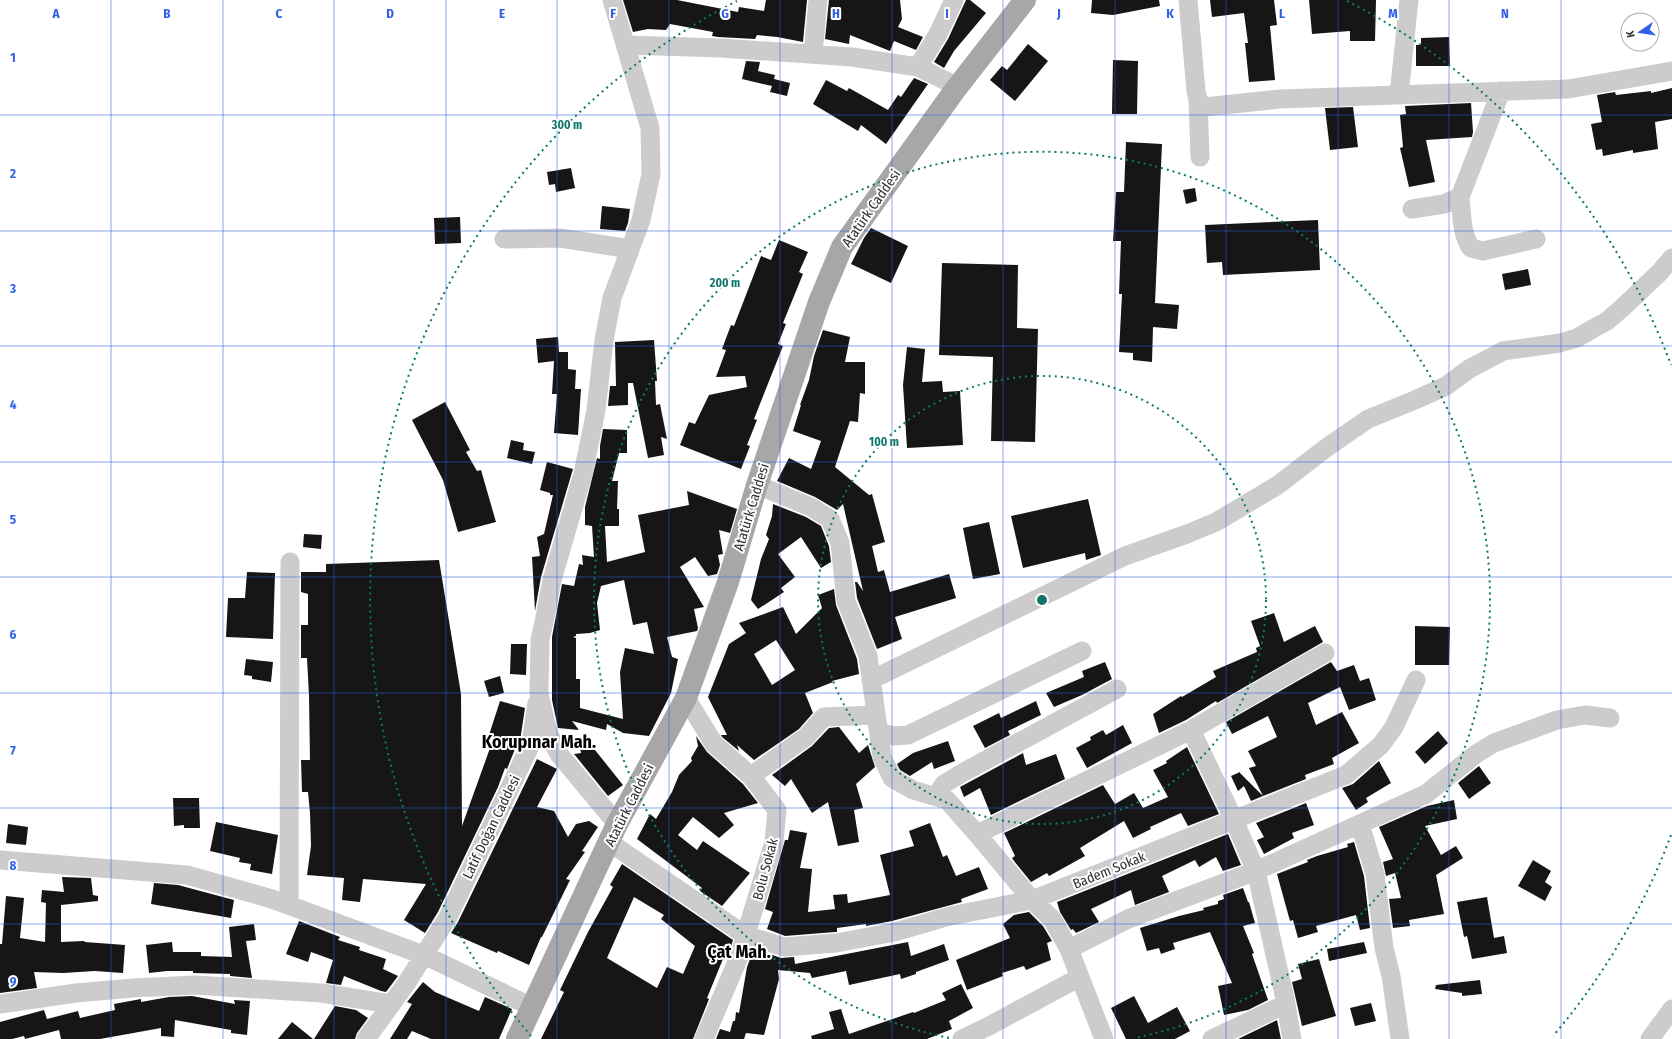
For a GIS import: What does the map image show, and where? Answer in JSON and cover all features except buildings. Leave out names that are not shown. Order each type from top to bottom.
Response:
[{"type":"main road","name":"Atatürk Caddesi","points":[[517,1039],[613,833],[686,698],[728,582],[757,485],[819,302],[842,248],[958,86],[1026,0]]},
{"type":"street","points":[[539,693],[540,640],[552,580],[583,474],[596,410],[604,340],[612,298],[640,220],[651,174],[650,128],[612,0]]},
{"type":"street","points":[[813,54],[818,0]]},
{"type":"street","points":[[918,67],[938,34],[954,0]]},
{"type":"street","points":[[1188,0],[1198,100],[1200,157]]},
{"type":"street","points":[[1399,95],[1410,0]]},
{"type":"street","points":[[625,45],[721,48],[852,57],[918,67],[958,86]]},
{"type":"street","points":[[1198,100],[1204,107],[1280,99],[1568,89],[1672,72]]},
{"type":"street","points":[[1501,91],[1460,197],[1466,242],[1472,248],[1483,251],[1536,238]]},
{"type":"street","points":[[1412,209],[1444,204],[1460,197]]},
{"type":"street","points":[[504,239],[560,238],[630,249]]},
{"type":"street","points":[[872,680],[1125,556],[1216,522],[1278,485],[1326,448],[1368,419],[1416,400],[1446,386],[1469,369],[1503,351],[1560,343],[1577,338],[1607,321],[1659,273],[1672,258]]},
{"type":"street","points":[[757,485],[811,507],[830,519],[840,543],[846,601],[868,656],[882,757],[892,778],[913,790],[947,800],[1032,900],[1052,919],[1069,949],[1104,1039]]},
{"type":"street","points":[[289,905],[290,562]]},
{"type":"street","points":[[751,776],[806,737],[824,717],[878,724],[893,736],[908,735],[1082,651]]},
{"type":"street","points":[[977,834],[1191,730],[1325,653]]},
{"type":"street","name":"Badem Sokak","points":[[539,693],[548,733],[560,754],[613,833],[746,935],[784,948],[836,943],[896,932],[950,916],[1032,900],[1346,775],[1381,745],[1394,727],[1416,680]]},
{"type":"street","points":[[936,796],[944,784],[962,773],[1117,690]]},
{"type":"street","name":"Latif Doğan Caddesi","points":[[366,1039],[424,955],[448,917],[531,744],[539,693]]},
{"type":"street","name":"Bolu Sokak","points":[[686,698],[714,744],[751,776],[777,810],[774,842],[739,957],[704,1039]]},
{"type":"street","points":[[1069,949],[1128,919],[1256,871],[1426,794],[1476,754],[1494,743],[1557,720],[1584,715],[1610,718]]},
{"type":"street","points":[[1191,730],[1234,820],[1256,871],[1286,1004],[1292,1039]]},
{"type":"street","points":[[1360,824],[1375,874],[1384,948],[1391,976],[1400,1039]]},
{"type":"street","points":[[0,860],[187,876],[289,905],[424,955],[532,1007]]},
{"type":"street","points":[[962,1039],[1080,977]]},
{"type":"street","points":[[0,1004],[83,992],[195,985],[322,993],[391,1004]]},
{"type":"street","points":[[1212,1039],[1286,1004]]},
{"type":"street","points":[[1650,1039],[1672,1010]]},
{"type":"district","name":"Korupınar Mah.","points":[[539,742]]},
{"type":"district","name":"Çat Mah.","points":[[739,952]]}]
